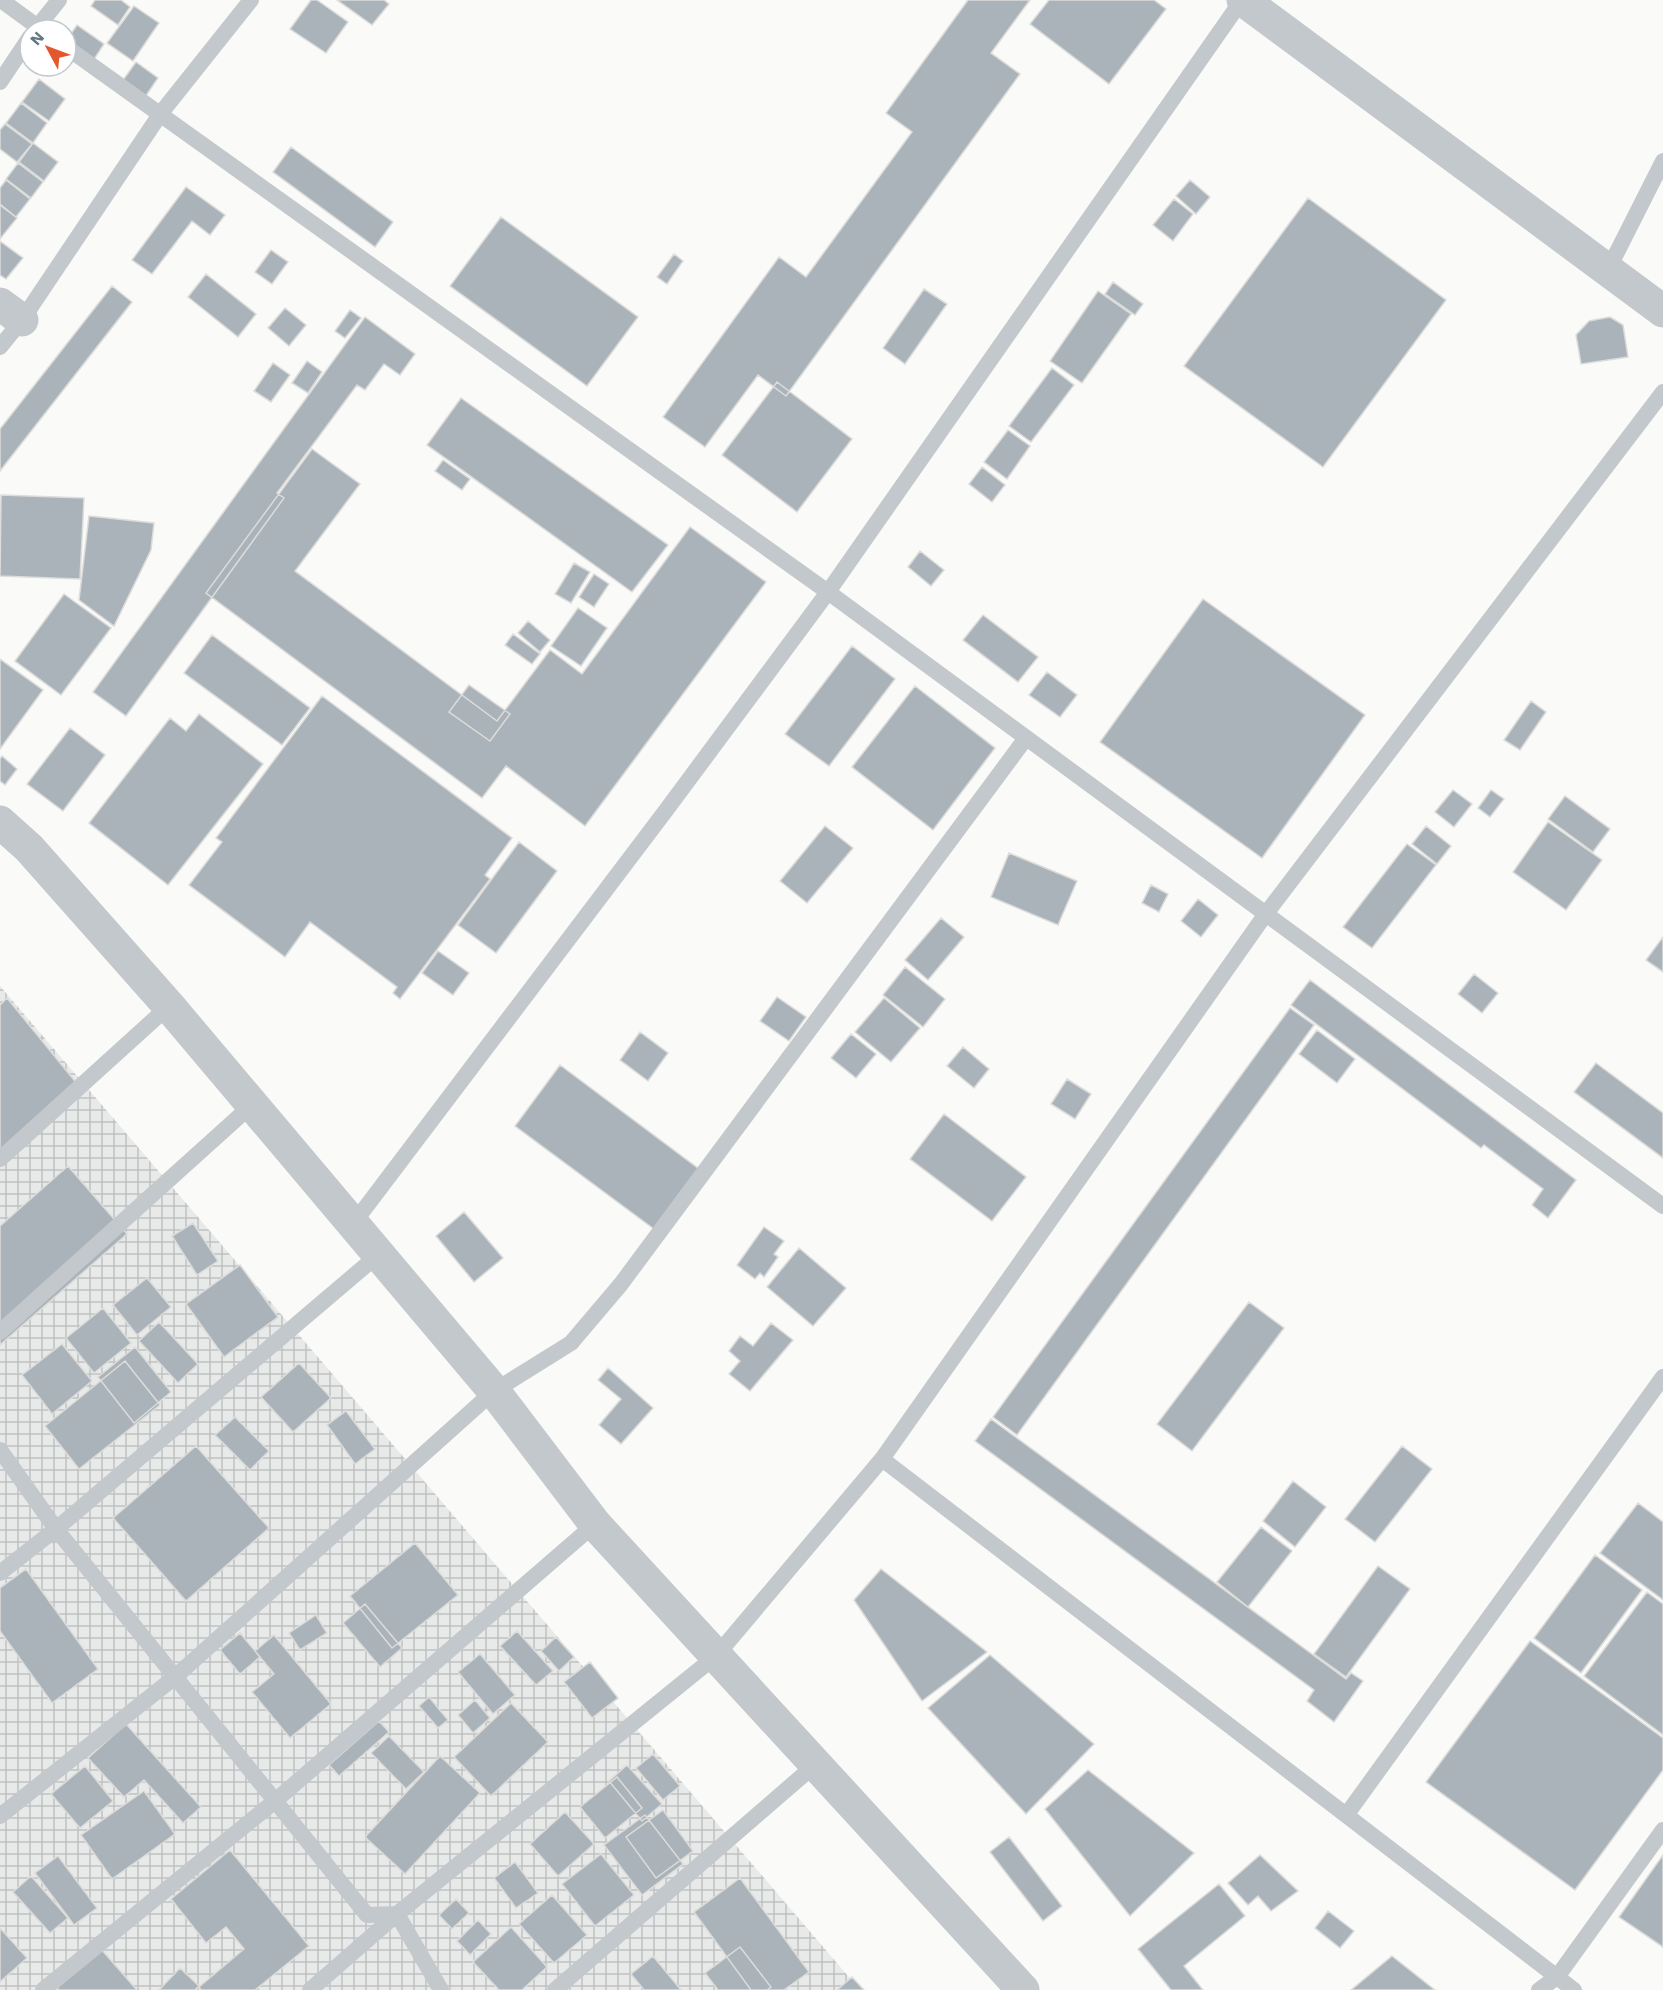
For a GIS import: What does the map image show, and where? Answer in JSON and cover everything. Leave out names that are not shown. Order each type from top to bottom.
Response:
[{"type":"street","points":[[1243,0],[1663,311]]},
{"type":"street","points":[[0,822],[29,848],[253,1104],[494,1391],[595,1524],[816,1764],[1015,1988]]},
{"type":"lane","points":[[0,0],[21,18]]},
{"type":"lane","points":[[46,18],[59,0]]},
{"type":"lane","points":[[0,347],[11,312],[161,113],[251,0]]},
{"type":"lane","points":[[353,1224],[660,819],[828,592],[1243,0]]},
{"type":"lane","points":[[78,55],[828,592],[1663,1206]]},
{"type":"lane","points":[[0,82],[18,56]]},
{"type":"lane","points":[[1608,270],[1663,161]]},
{"type":"lane","points":[[310,1990],[397,1914],[716,1656],[882,1459],[1265,915],[1663,392]]},
{"type":"lane","points":[[0,1816],[175,1677],[494,1391],[571,1343],[621,1284],[1026,738]]},
{"type":"lane","points":[[0,1159],[169,1006]]},
{"type":"lane","points":[[0,1332],[253,1104]]},
{"type":"lane","points":[[0,1573],[56,1529],[378,1255]]},
{"type":"lane","points":[[1347,1814],[1663,1377]]},
{"type":"lane","points":[[0,1450],[56,1529],[367,1915],[397,1914]]},
{"type":"lane","points":[[882,1459],[1574,1990]]},
{"type":"lane","points":[[43,1990],[275,1801],[595,1524]]},
{"type":"lane","points":[[555,1990],[816,1764]]},
{"type":"lane","points":[[1539,1990],[1557,1977],[1663,1830]]},
{"type":"lane","points":[[397,1914],[441,1990]]},
{"type":"shaded area","points":[[0,986],[860,1990],[0,1990]]},
{"type":"building","points":[[95,0],[121,0],[130,7],[118,25],[91,6]]},
{"type":"building","points":[[311,0],[317,0],[348,22],[326,53],[290,29]]},
{"type":"building","points":[[337,0],[384,0],[389,4],[372,25]]},
{"type":"building","points":[[968,0],[1030,0],[991,53],[1020,74],[786,396],[758,375],[705,447],[663,417],[779,257],[806,277],[912,132],[886,113]]},
{"type":"building","points":[[1049,0],[1154,0],[1166,9],[1109,84],[1030,24]]},
{"type":"building","points":[[134,6],[159,23],[133,61],[107,43]]},
{"type":"building","points":[[78,26],[104,44],[89,67],[78,55]]},
{"type":"building","points":[[136,62],[158,78],[141,103],[118,87]]},
{"type":"building","points":[[39,79],[65,99],[49,121],[22,102]]},
{"type":"building","points":[[21,103],[47,123],[33,143],[6,123]]},
{"type":"building","points":[[5,124],[32,144],[17,162],[0,149],[0,130]]},
{"type":"building","points":[[33,143],[58,162],[44,181],[19,162]]},
{"type":"building","points":[[291,147],[393,222],[375,247],[273,172]]},
{"type":"building","points":[[18,163],[43,182],[31,198],[6,179]]},
{"type":"building","points":[[6,180],[30,199],[16,217],[0,204],[0,188]]},
{"type":"building","points":[[1190,180],[1210,197],[1196,214],[1176,196]]},
{"type":"building","points":[[186,187],[225,215],[210,235],[192,221],[152,274],[132,260]]},
{"type":"building","points":[[1308,198],[1446,300],[1323,467],[1184,366]]},
{"type":"building","points":[[1174,199],[1193,214],[1173,241],[1153,225]]},
{"type":"building","points":[[0,205],[17,218],[0,239]]},
{"type":"building","points":[[501,217],[638,317],[587,386],[450,286]]},
{"type":"building","points":[[0,241],[23,258],[6,279],[0,275]]},
{"type":"building","points":[[271,250],[288,262],[272,284],[255,272]]},
{"type":"building","points":[[674,254],[683,261],[667,284],[657,277]]},
{"type":"building","points":[[206,274],[256,314],[238,337],[188,297]]},
{"type":"building","points":[[1113,282],[1143,304],[1135,315],[1105,294]]},
{"type":"building","points":[[112,286],[132,302],[0,471],[0,429]]},
{"type":"building","points":[[924,289],[947,304],[905,364],[883,348]]},
{"type":"building","points":[[1098,291],[1131,314],[1082,383],[1050,361]]},
{"type":"building","points":[[285,308],[306,325],[289,346],[268,328]]},
{"type":"building","points":[[350,310],[361,318],[345,338],[335,331]]},
{"type":"building","points":[[365,317],[415,354],[400,375],[384,364],[365,390],[357,385],[277,493],[284,498],[126,716],[93,692]]},
{"type":"building","points":[[1610,317],[1623,325],[1628,357],[1581,364],[1576,335],[1589,321]]},
{"type":"building","points":[[307,361],[322,372],[308,393],[292,383]]},
{"type":"building","points":[[273,363],[290,375],[271,402],[254,391]]},
{"type":"building","points":[[1052,368],[1074,385],[1031,442],[1009,426]]},
{"type":"building","points":[[777,382],[852,439],[797,512],[722,455]]},
{"type":"building","points":[[461,398],[668,545],[632,592],[427,445]]},
{"type":"building","points":[[1008,430],[1030,446],[1007,479],[984,462]]},
{"type":"building","points":[[312,449],[360,484],[295,571],[497,721],[550,650],[582,674],[690,527],[766,582],[585,826],[506,766],[482,798],[206,593]]},
{"type":"building","points":[[443,460],[470,479],[462,490],[435,471]]},
{"type":"building","points":[[982,467],[1005,485],[992,502],[969,484]]},
{"type":"building","points":[[1,495],[84,498],[80,579],[0,576]]},
{"type":"building","points":[[89,516],[154,523],[151,550],[114,626],[79,600]]},
{"type":"building","points":[[920,551],[944,570],[931,586],[908,567]]},
{"type":"building","points":[[574,563],[590,572],[571,603],[555,594]]},
{"type":"building","points":[[594,574],[609,584],[594,607],[579,597]]},
{"type":"building","points":[[64,594],[111,628],[61,695],[15,661]]},
{"type":"building","points":[[1203,599],[1365,715],[1262,858],[1100,742]]},
{"type":"building","points":[[578,608],[607,628],[581,666],[551,646]]},
{"type":"building","points":[[983,615],[1038,657],[1018,682],[963,640]]},
{"type":"building","points":[[528,621],[550,640],[540,652],[518,633]]},
{"type":"building","points":[[513,634],[540,654],[532,664],[505,645]]},
{"type":"building","points":[[212,635],[310,708],[282,745],[184,673]]},
{"type":"building","points":[[852,646],[895,679],[829,766],[785,734]]},
{"type":"building","points":[[0,659],[43,690],[0,749]]},
{"type":"building","points":[[1047,672],[1077,695],[1060,717],[1029,695]]},
{"type":"building","points":[[469,685],[510,714],[490,741],[449,712]]},
{"type":"building","points":[[915,686],[995,748],[933,830],[852,767]]},
{"type":"building","points":[[322,696],[512,838],[485,875],[490,879],[400,999],[393,993],[397,987],[310,922],[285,957],[189,885],[222,842],[216,838]]},
{"type":"building","points":[[1531,701],[1546,712],[1520,750],[1504,740]]},
{"type":"building","points":[[199,714],[263,764],[168,885],[89,823],[170,718],[186,731]]},
{"type":"building","points":[[70,728],[105,755],[63,811],[27,784]]},
{"type":"building","points":[[2,756],[17,769],[5,785],[0,781]]},
{"type":"building","points":[[1453,790],[1472,804],[1454,827],[1435,812]]},
{"type":"building","points":[[1491,790],[1504,799],[1490,817],[1478,808]]},
{"type":"building","points":[[1565,796],[1610,829],[1593,852],[1548,819]]},
{"type":"building","points":[[1548,822],[1602,860],[1566,910],[1513,872]]},
{"type":"building","points":[[825,826],[853,848],[807,903],[780,881]]},
{"type":"building","points":[[1426,826],[1451,846],[1437,864],[1412,844]]},
{"type":"building","points":[[519,842],[557,871],[496,953],[458,925]]},
{"type":"building","points":[[1407,844],[1436,865],[1372,948],[1343,927]]},
{"type":"building","points":[[1009,853],[1077,881],[1058,925],[991,897]]},
{"type":"building","points":[[1151,885],[1168,894],[1159,912],[1142,903]]},
{"type":"building","points":[[1198,899],[1218,915],[1201,937],[1181,921]]},
{"type":"building","points":[[941,918],[964,937],[928,980],[905,960]]},
{"type":"building","points":[[1663,937],[1663,972],[1646,960]]},
{"type":"building","points":[[438,951],[469,973],[453,995],[422,973]]},
{"type":"building","points":[[905,967],[945,999],[923,1027],[883,995]]},
{"type":"building","points":[[1474,974],[1498,993],[1482,1013],[1458,994]]},
{"type":"building","points":[[1310,980],[1576,1180],[1548,1218],[1532,1205],[1543,1189],[1484,1145],[1481,1148],[1291,1005]]},
{"type":"building","points":[[777,997],[806,1017],[789,1041],[760,1021]]},
{"type":"building","points":[[7,998],[83,1091],[0,1159],[0,1005]]},
{"type":"building","points":[[884,998],[920,1028],[891,1062],[855,1032]]},
{"type":"building","points":[[1290,1008],[1314,1025],[1017,1435],[993,1417]]},
{"type":"building","points":[[1317,1030],[1355,1059],[1337,1083],[1299,1054]]},
{"type":"building","points":[[640,1032],[668,1053],[648,1081],[620,1060]]},
{"type":"building","points":[[851,1034],[876,1054],[856,1078],[831,1058]]},
{"type":"building","points":[[963,1047],[989,1069],[974,1088],[947,1066]]},
{"type":"building","points":[[1596,1063],[1663,1113],[1663,1158],[1574,1092]]},
{"type":"building","points":[[560,1065],[699,1169],[654,1229],[515,1126]]},
{"type":"building","points":[[1067,1079],[1091,1094],[1075,1119],[1051,1104]]},
{"type":"building","points":[[944,1114],[1026,1177],[992,1221],[910,1159]]},
{"type":"building","points":[[68,1166],[127,1234],[0,1345],[0,1226]]},
{"type":"building","points":[[464,1212],[503,1258],[474,1282],[436,1236]]},
{"type":"building","points":[[193,1223],[218,1261],[197,1275],[172,1236]]},
{"type":"building","points":[[764,1227],[784,1241],[774,1254],[778,1257],[764,1277],[760,1273],[755,1279],[737,1265]]},
{"type":"building","points":[[799,1248],[846,1288],[813,1326],[767,1287]]},
{"type":"building","points":[[240,1265],[278,1317],[224,1357],[186,1304]]},
{"type":"building","points":[[147,1278],[171,1307],[137,1335],[113,1305]]},
{"type":"building","points":[[1249,1302],[1284,1328],[1192,1451],[1157,1424]]},
{"type":"building","points":[[103,1308],[131,1343],[94,1373],[66,1338]]},
{"type":"building","points":[[159,1322],[198,1364],[178,1383],[139,1341]]},
{"type":"building","points":[[771,1323],[793,1340],[750,1391],[729,1374],[740,1361],[729,1351],[740,1336],[753,1346]]},
{"type":"building","points":[[62,1344],[92,1381],[52,1414],[22,1375]]},
{"type":"building","points":[[135,1347],[171,1392],[134,1423],[98,1377]]},
{"type":"building","points":[[125,1361],[160,1405],[79,1469],[45,1426]]},
{"type":"building","points":[[299,1363],[331,1398],[293,1432],[261,1397]]},
{"type":"building","points":[[608,1368],[653,1408],[621,1444],[599,1425],[621,1399],[598,1380]]},
{"type":"building","points":[[346,1411],[375,1449],[355,1464],[327,1425]]},
{"type":"building","points":[[235,1417],[269,1451],[250,1470],[215,1435]]},
{"type":"building","points":[[991,1419],[1346,1679],[1351,1673],[1363,1681],[1334,1722],[1307,1701],[1314,1690],[975,1441]]},
{"type":"building","points":[[196,1446],[269,1528],[186,1601],[113,1518]]},
{"type":"building","points":[[1402,1446],[1432,1469],[1375,1542],[1345,1519]]},
{"type":"building","points":[[1293,1481],[1326,1507],[1295,1547],[1263,1521]]},
{"type":"building","points":[[1638,1503],[1663,1522],[1663,1600],[1600,1553]]},
{"type":"building","points":[[1261,1527],[1292,1551],[1248,1607],[1217,1582]]},
{"type":"building","points":[[415,1543],[458,1595],[392,1648],[350,1596]]},
{"type":"building","points":[[1595,1555],[1642,1590],[1581,1673],[1534,1638]]},
{"type":"building","points":[[1378,1566],[1410,1589],[1346,1677],[1314,1654]]},
{"type":"building","points":[[26,1569],[98,1669],[52,1703],[0,1631],[0,1588]]},
{"type":"building","points":[[881,1569],[987,1652],[922,1701],[854,1600]]},
{"type":"building","points":[[1647,1592],[1663,1604],[1663,1735],[1584,1676]]},
{"type":"building","points":[[365,1604],[402,1648],[380,1667],[343,1623]]},
{"type":"building","points":[[316,1615],[327,1633],[300,1650],[289,1633]]},
{"type":"building","points":[[517,1631],[553,1671],[536,1685],[500,1646]]},
{"type":"building","points":[[240,1633],[260,1657],[240,1674],[220,1650]]},
{"type":"building","points":[[274,1635],[331,1704],[290,1738],[252,1692],[274,1674],[255,1651]]},
{"type":"building","points":[[556,1637],[574,1657],[559,1671],[541,1651]]},
{"type":"building","points":[[1530,1641],[1663,1738],[1663,1770],[1575,1890],[1426,1782]]},
{"type":"building","points":[[480,1654],[515,1695],[493,1714],[458,1672]]},
{"type":"building","points":[[990,1655],[1094,1744],[1026,1814],[928,1708]]},
{"type":"building","points":[[590,1662],[618,1698],[592,1718],[564,1682]]},
{"type":"building","points":[[429,1697],[448,1720],[438,1728],[419,1706]]},
{"type":"building","points":[[475,1700],[490,1718],[473,1733],[458,1715]]},
{"type":"building","points":[[511,1703],[548,1742],[491,1796],[454,1757]]},
{"type":"building","points":[[379,1721],[389,1732],[339,1776],[329,1765]]},
{"type":"building","points":[[126,1724],[201,1807],[183,1823],[144,1780],[124,1797],[88,1758]]},
{"type":"building","points":[[389,1736],[424,1772],[406,1789],[371,1753]]},
{"type":"building","points":[[653,1754],[680,1786],[663,1800],[636,1768]]},
{"type":"building","points":[[440,1756],[480,1793],[405,1874],[365,1837]]},
{"type":"building","points":[[627,1765],[662,1804],[642,1821],[609,1781]]},
{"type":"building","points":[[85,1766],[113,1801],[80,1828],[51,1794]]},
{"type":"building","points":[[1088,1770],[1194,1853],[1130,1916],[1045,1809]]},
{"type":"building","points":[[617,1777],[642,1808],[605,1838],[580,1807]]},
{"type":"building","points":[[144,1791],[175,1834],[112,1879],[81,1835]]},
{"type":"building","points":[[663,1810],[693,1851],[656,1878],[626,1837]]},
{"type":"building","points":[[565,1812],[594,1844],[558,1876],[530,1844]]},
{"type":"building","points":[[645,1815],[683,1864],[642,1895],[604,1845]]},
{"type":"building","points":[[1009,1837],[1062,1906],[1043,1921],[990,1852]]},
{"type":"building","points":[[230,1850],[309,1946],[255,1990],[201,1990],[199,1987],[244,1949],[226,1927],[206,1943],[171,1899]]},
{"type":"building","points":[[601,1854],[634,1895],[595,1926],[562,1884]]},
{"type":"building","points":[[1260,1855],[1298,1891],[1271,1911],[1258,1896],[1248,1905],[1228,1883]]},
{"type":"building","points":[[1663,1855],[1663,1947],[1619,1917]]},
{"type":"building","points":[[58,1856],[97,1908],[74,1925],[35,1873]]},
{"type":"building","points":[[515,1862],[538,1893],[516,1908],[494,1878]]},
{"type":"building","points":[[31,1876],[68,1918],[50,1933],[13,1892]]},
{"type":"building","points":[[740,1878],[809,1972],[784,1990],[751,1990],[694,1912]]},
{"type":"building","points":[[1219,1884],[1245,1916],[1184,1966],[1203,1990],[1171,1990],[1138,1949]]},
{"type":"building","points":[[552,1895],[587,1935],[554,1963],[519,1924]]},
{"type":"building","points":[[456,1899],[469,1913],[452,1929],[439,1915]]},
{"type":"building","points":[[1328,1911],[1354,1931],[1340,1948],[1315,1928]]},
{"type":"building","points":[[478,1920],[491,1934],[470,1955],[457,1941]]},
{"type":"building","points":[[511,1927],[547,1967],[522,1990],[499,1990],[473,1962]]},
{"type":"building","points":[[0,1928],[27,1958],[0,1982]]},
{"type":"building","points":[[740,1947],[771,1987],[767,1990],[718,1990],[705,1973]]},
{"type":"building","points":[[101,1949],[137,1990],[59,1990],[57,1988]]},
{"type":"building","points":[[653,1956],[681,1990],[644,1990],[631,1974]]},
{"type":"building","points":[[1392,1956],[1435,1990],[1351,1990]]},
{"type":"building","points":[[180,1968],[199,1986],[195,1990],[159,1990]]},
{"type":"building","points":[[852,1977],[864,1990],[837,1990]]}]
